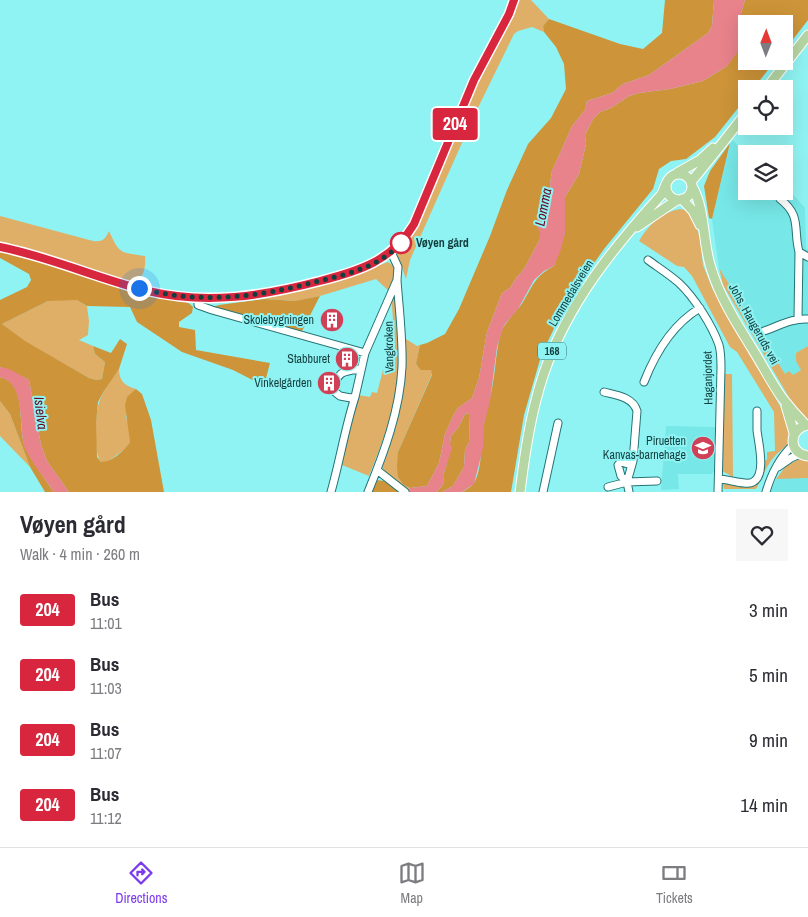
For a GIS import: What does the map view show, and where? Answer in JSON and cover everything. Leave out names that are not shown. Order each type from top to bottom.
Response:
[{"type":"main road","points":[[773,80],[808,35]]},
{"type":"main road","name":"168","points":[[666,184],[668,179],[700,160],[725,138],[738,123]]},
{"type":"main road","name":"168","points":[[679,199],[689,194],[691,184],[718,150],[725,138]]},
{"type":"main road","points":[[678,173],[685,175],[691,184]]},
{"type":"main road","points":[[666,184],[666,190],[669,195],[679,199]]},
{"type":"main road","name":"Lommedalsveien","points":[[520,492],[532,416],[543,375],[559,336],[590,281],[662,194],[666,184]]},
{"type":"main road","name":"Johs. Haugeruds vei","points":[[691,184],[701,209],[710,267],[722,295],[783,399],[807,425]]},
{"type":"main road","name":"Johs. Haugeruds vei","points":[[679,199],[693,211],[703,230]]},
{"type":"main road","name":"Lommedalsveien","points":[[631,231],[679,199]]},
{"type":"main road","name":"Johs. Haugeruds vei","points":[[783,399],[794,433]]},
{"type":"main road","points":[[804,455],[793,444],[794,433],[807,425]]},
{"type":"street","points":[[0,247],[149,291],[198,298],[241,297],[293,288],[343,276],[373,264],[391,252],[407,236],[414,224],[474,80],[509,14],[514,0]]},
{"type":"street","points":[[781,200],[794,212],[796,222],[799,252],[798,319]]},
{"type":"street","name":"Vangkroken","points":[[368,492],[393,420],[402,367],[397,280],[398,267],[391,252]]},
{"type":"street","points":[[799,252],[808,257]]},
{"type":"street","name":"Haganjordet","points":[[648,260],[678,282],[700,308],[718,344],[720,352],[718,492]]},
{"type":"street","points":[[331,492],[345,428],[365,353],[397,280]]},
{"type":"street","points":[[198,298],[198,304],[212,310],[365,353]]},
{"type":"street","points":[[644,382],[670,335],[684,319],[700,308]]},
{"type":"street","points":[[764,331],[798,319],[808,319]]},
{"type":"street","points":[[354,397],[340,396],[335,392],[335,386],[339,374],[343,371],[361,369]]},
{"type":"street","points":[[604,392],[628,400],[635,405],[637,411],[631,472],[627,482],[629,492]]},
{"type":"street","points":[[719,479],[729,479],[744,483],[753,483],[756,480],[761,466],[761,450],[757,432],[757,411]]},
{"type":"street","points":[[543,492],[558,422]]},
{"type":"street","points":[[766,492],[768,482],[785,452],[793,444]]},
{"type":"street","points":[[776,469],[791,458],[804,455]]},
{"type":"street","points":[[627,482],[621,476],[618,465],[621,462],[631,465]]},
{"type":"street","points":[[377,470],[405,492]]},
{"type":"street","points":[[608,487],[627,482],[657,481]]},
{"type":"shaded area","points":[[517,0],[531,0],[549,19],[543,26],[544,32],[532,27],[514,34],[473,118],[410,260],[406,279],[397,254],[419,220],[453,137],[487,62],[504,32]]},
{"type":"shaded area","points":[[665,0],[714,0],[712,26],[708,33],[649,75],[623,84],[612,93],[587,101],[585,110],[572,126],[552,171],[551,194],[545,209],[542,211],[540,239],[524,269],[510,288],[502,293],[487,332],[479,378],[472,398],[458,408],[454,414],[445,434],[439,463],[427,486],[410,488],[404,485],[398,477],[398,452],[432,375],[431,370],[421,370],[416,364],[420,345],[445,334],[459,309],[507,190],[528,144],[551,118],[566,89],[564,64],[556,47],[544,32],[543,26],[549,19],[620,44],[643,49],[662,33]]},
{"type":"shaded area","points":[[714,0],[745,0],[741,15],[738,15],[738,51],[727,66],[703,81],[629,96],[611,108],[600,112],[593,119],[585,135],[586,144],[579,174],[565,197],[565,233],[554,266],[544,271],[534,280],[518,309],[505,324],[502,331],[497,347],[490,401],[484,424],[483,448],[474,484],[462,492],[442,492],[453,486],[464,467],[465,450],[469,442],[470,413],[465,414],[458,428],[451,436],[450,443],[452,448],[443,476],[444,483],[437,492],[407,492],[410,488],[427,486],[439,463],[445,434],[454,414],[458,408],[472,398],[479,378],[487,332],[502,293],[510,288],[524,269],[540,239],[540,232],[537,226],[538,217],[545,209],[551,194],[552,171],[572,126],[585,110],[587,101],[612,93],[623,84],[649,75],[708,33],[712,26]]},
{"type":"shaded area","points":[[745,0],[808,0],[808,20],[793,39],[793,15],[741,15]]},
{"type":"shaded area","points":[[738,50],[738,70],[768,70],[760,80],[738,80],[738,108],[715,137],[686,159],[671,161],[659,169],[653,189],[604,249],[566,303],[541,356],[524,415],[511,492],[462,492],[469,488],[477,478],[482,436],[501,333],[535,281],[554,266],[565,233],[565,197],[579,174],[586,144],[585,135],[593,119],[600,112],[611,108],[629,96],[703,81],[727,66]]},
{"type":"shaded area","points":[[733,140],[738,146],[738,200],[793,200],[793,194],[805,208],[806,249],[808,249],[808,346],[796,353],[802,369],[793,375],[785,374],[719,268],[712,219],[730,144]]},
{"type":"shaded area","points":[[730,143],[712,219],[709,218],[704,186],[710,171]]},
{"type":"shaded area","points":[[680,209],[685,210],[691,215],[695,222],[700,238],[703,265],[712,288],[787,418],[789,429],[788,442],[769,464],[756,489],[724,489],[723,485],[725,482],[751,487],[756,482],[765,460],[767,460],[767,452],[775,451],[774,412],[737,352],[730,347],[692,276],[684,267],[677,266],[639,241],[661,216]]},
{"type":"shaded area","points":[[0,216],[93,241],[103,240],[109,231],[122,251],[145,256],[144,271],[135,283],[41,253],[0,245]]},
{"type":"shaded area","points":[[0,251],[58,266],[153,296],[180,300],[189,304],[193,307],[192,313],[179,322],[179,327],[195,330],[196,350],[270,363],[264,386],[233,370],[182,352],[137,322],[130,307],[87,306],[77,300],[48,301],[2,324],[25,341],[89,378],[96,380],[102,379],[105,362],[95,354],[93,346],[111,353],[120,339],[127,344],[119,369],[98,402],[96,423],[97,457],[101,462],[105,462],[121,452],[130,442],[125,405],[127,397],[136,389],[142,394],[151,420],[164,492],[69,492],[47,461],[41,445],[29,380],[0,367],[0,300],[27,287],[31,280],[29,274],[0,258]]},
{"type":"shaded area","points":[[388,262],[394,266],[397,298],[399,333],[398,385],[390,419],[369,476],[342,465],[358,395],[370,397],[372,392],[377,393],[383,370],[389,371],[395,345],[391,293],[376,279],[320,296],[296,301],[264,299],[345,278]]},
{"type":"shaded area","points":[[719,268],[785,374],[789,371],[793,375],[801,370],[796,361],[796,353],[808,346],[808,421],[797,411],[723,285]]},
{"type":"shaded area","points":[[320,296],[301,333],[212,307],[264,299],[295,301]]},
{"type":"shaded area","points":[[77,300],[87,306],[88,335],[79,340],[93,346],[95,354],[105,362],[102,379],[89,378],[24,341],[2,324],[48,301]]},
{"type":"shaded area","points":[[406,339],[417,346],[420,345],[416,365],[431,370],[432,374],[398,452],[404,485],[410,488],[408,491],[387,475],[382,467],[389,449],[401,396]]},
{"type":"shaded area","points":[[0,367],[9,369],[29,380],[41,445],[47,461],[69,492],[54,492],[29,456],[23,441],[18,398],[15,389],[9,381],[0,377]]},
{"type":"shaded area","points":[[119,369],[123,382],[136,389],[131,395],[126,417],[129,426],[130,442],[125,449],[107,462],[101,462],[98,457],[96,441],[98,405],[108,384]]},
{"type":"shaded area","points":[[723,374],[732,374],[733,477],[722,471]]},
{"type":"shaded area","points":[[0,377],[9,381],[15,388],[20,407],[25,446],[54,492],[45,492],[30,467],[10,414],[0,401]]},
{"type":"shaded area","points":[[0,401],[10,414],[30,467],[0,436]]},
{"type":"shaded area","points":[[470,413],[469,442],[465,450],[464,467],[453,486],[442,492],[437,492],[444,483],[443,476],[451,436],[458,428],[465,414]]},
{"type":"shaded area","points":[[666,426],[715,427],[714,471],[712,474],[678,474],[679,489],[661,490]]},
{"type":"shaded area","points":[[801,458],[808,459],[808,478],[776,479],[786,466]]},
{"type":"shaded area","points":[[788,477],[808,478],[808,492],[771,492],[776,479]]},
{"type":"shaded area","points":[[377,480],[384,481],[401,492],[371,492]]},
{"type":"bus line","name":"204","points":[[0,247],[27,253],[129,286],[190,298],[213,299],[270,293],[343,276],[373,264],[399,246],[414,224],[474,80],[496,40],[514,0]]},
{"type":"place","name":"Vøyen gård","points":[[401,243]]},
{"type":"place","name":"Skolebygningen","points":[[332,320]]},
{"type":"place","name":"Stabburet","points":[[347,359]]},
{"type":"place","name":"Vinkelgården","points":[[329,383]]},
{"type":"place","name":"Piruetten Kanvas-barnehage","points":[[703,448]]},
{"type":"route","points":[[139,288],[163,294],[213,299],[270,293],[343,276],[373,264],[401,243]]},
{"type":"water label","name":"Lomma","points":[[543,207]]},
{"type":"water label","name":"Isielva","points":[[41,413]]}]
